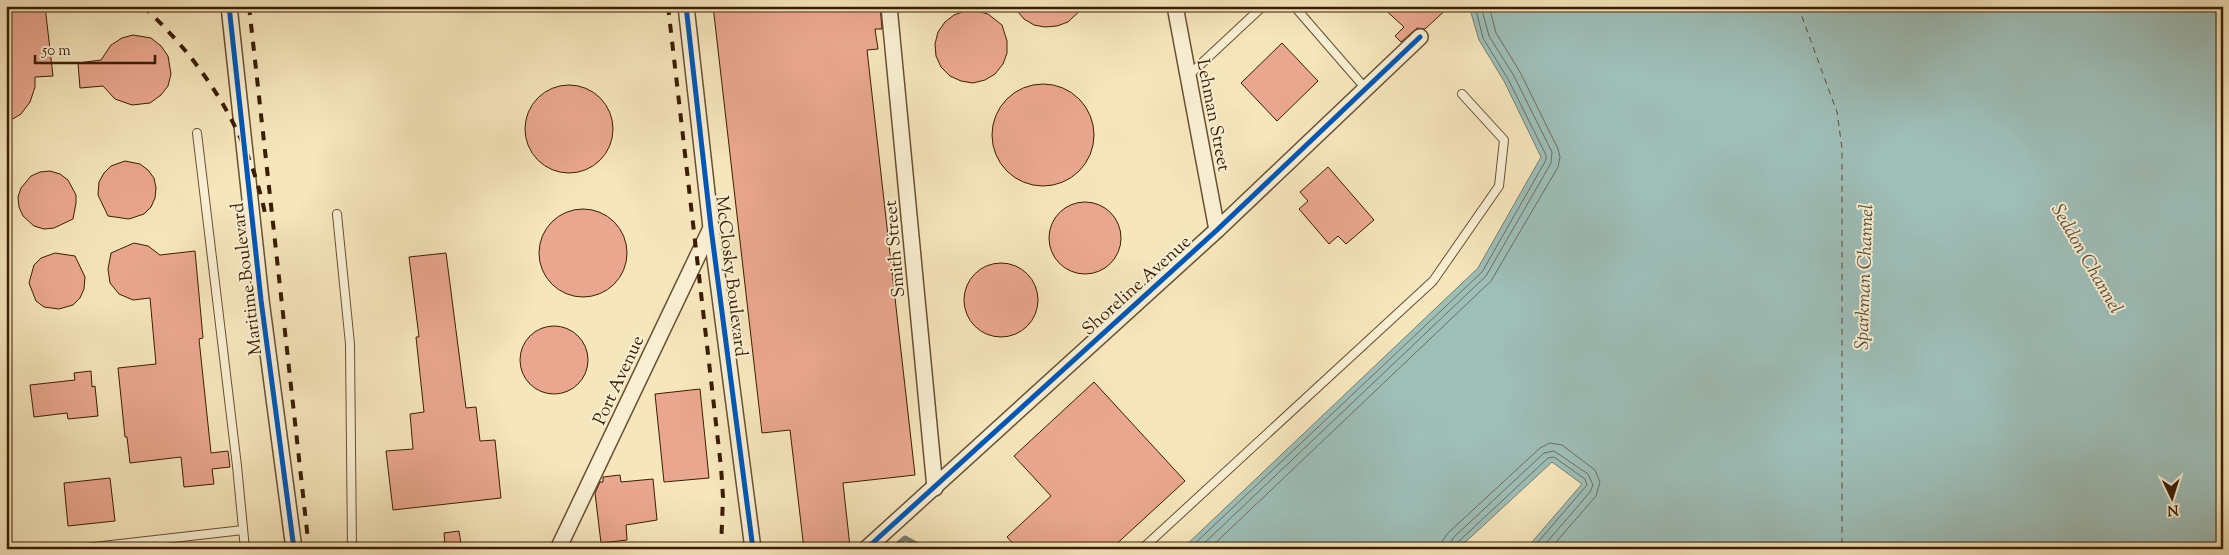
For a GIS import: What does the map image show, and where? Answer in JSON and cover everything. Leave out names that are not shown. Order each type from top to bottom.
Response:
[{"type":"street","name":"Maritime Boulevard","points":[[229,6],[261,300],[294,549]]},
{"type":"street","name":"McClosky Boulevard","points":[[686,6],[711,228],[754,549]]},
{"type":"street","name":"Smith Street","points":[[888,6],[935,488]]},
{"type":"street","name":"Lehman Street","points":[[1175,6],[1217,230]]},
{"type":"street","name":"Shoreline Avenue","points":[[866,549],[1217,230],[1420,37]]},
{"type":"street","name":"Port Avenue","points":[[558,549],[711,228]]},
{"type":"lane","points":[[1188,76],[1262,6]]},
{"type":"lane","points":[[1294,6],[1366,88]]},
{"type":"lane","points":[[1142,549],[1434,281],[1499,186],[1504,140],[1462,94]]},
{"type":"lane","points":[[197,134],[237,466],[245,549]]},
{"type":"lane","points":[[337,214],[350,344],[352,549]]},
{"type":"lane","points":[[76,549],[243,530]]},
{"type":"water","points":[[1469,6],[2212,6],[2223,26],[2223,549],[1526,549],[1582,484],[1552,462],[1458,549],[1182,549],[1478,268],[1541,157],[1504,81],[1479,40]]},
{"type":"building","points":[[6,6],[45,6],[53,76],[35,77],[35,87],[30,102],[21,114],[6,123]]},
{"type":"building","points":[[713,6],[880,6],[882,29],[875,29],[878,49],[867,50],[915,475],[843,483],[850,547],[804,549],[790,430],[762,433]]},
{"type":"building","points":[[1013,6],[1085,6],[1068,22],[1057,26],[1045,27],[1034,25],[1024,19]]},
{"type":"building","points":[[1381,6],[1450,6],[1425,29],[1417,28],[1401,42],[1395,36],[1404,27]]},
{"type":"building","points":[[965,11],[977,11],[988,14],[1002,25],[1007,41],[1007,53],[1003,64],[995,74],[985,80],[973,83],[961,81],[950,76],[941,67],[936,56],[935,44],[938,32],[945,22],[954,15]]},
{"type":"building","points":[[133,35],[151,38],[161,46],[168,56],[171,74],[168,86],[161,95],[150,103],[132,105],[115,99],[103,86],[80,88],[78,63],[101,60],[111,45],[122,38]]},
{"type":"building","points":[[1282,43],[1318,81],[1277,121],[1241,83]]},
{"type":"building","points":[[1043,84],[1063,88],[1079,99],[1090,115],[1094,135],[1090,155],[1079,171],[1063,182],[1043,186],[1023,182],[1007,171],[996,155],[992,135],[996,115],[1007,99],[1023,88]]},
{"type":"building","points":[[569,85],[586,88],[594,92],[606,104],[610,112],[613,129],[610,146],[606,154],[594,166],[586,170],[569,173],[552,170],[544,166],[532,154],[528,146],[525,129],[528,112],[532,104],[544,92],[552,88]]},
{"type":"building","points":[[125,161],[140,164],[148,170],[154,178],[156,188],[155,198],[151,207],[144,214],[129,219],[108,216],[98,195],[99,182],[104,173],[111,166]]},
{"type":"building","points":[[1328,167],[1374,220],[1346,244],[1338,236],[1329,244],[1299,209],[1308,201],[1300,192]]},
{"type":"building","points":[[50,171],[60,174],[68,180],[76,195],[76,203],[73,219],[54,228],[44,229],[34,226],[23,216],[19,207],[18,197],[21,188],[31,176],[40,172]]},
{"type":"building","points":[[1085,202],[1105,208],[1115,218],[1121,238],[1115,258],[1105,268],[1085,274],[1065,268],[1055,258],[1049,238],[1055,218],[1065,208]]},
{"type":"building","points":[[583,209],[600,212],[614,222],[624,236],[627,253],[624,270],[614,284],[600,294],[583,297],[566,294],[552,284],[542,270],[539,253],[542,236],[552,222],[566,212]]},
{"type":"building","points":[[134,243],[148,246],[160,255],[195,251],[203,338],[199,339],[211,453],[228,451],[230,467],[212,469],[214,484],[184,487],[181,457],[130,463],[127,437],[125,437],[118,368],[156,364],[150,298],[133,300],[119,294],[110,283],[108,269],[111,253]]},
{"type":"building","points":[[55,253],[75,256],[85,277],[84,289],[80,298],[73,305],[59,309],[44,307],[36,301],[29,283],[34,265],[41,258]]},
{"type":"building","points":[[446,253],[466,408],[476,407],[480,441],[495,440],[501,498],[393,510],[386,451],[413,449],[410,414],[424,412],[416,337],[419,337],[409,257]]},
{"type":"building","points":[[1001,263],[1022,269],[1032,279],[1038,300],[1032,321],[1022,331],[1001,337],[980,331],[970,321],[964,300],[970,279],[980,269]]},
{"type":"building","points":[[554,326],[567,329],[578,336],[585,347],[588,360],[585,373],[578,384],[567,391],[554,394],[541,391],[530,384],[523,373],[520,360],[523,347],[530,336],[541,329]]},
{"type":"building","points":[[91,371],[92,387],[95,386],[98,416],[68,419],[67,413],[34,417],[30,385],[75,380],[74,373]]},
{"type":"building","points":[[1094,382],[1185,481],[1111,549],[1018,549],[1007,537],[1051,496],[1014,456]]},
{"type":"building","points":[[700,389],[709,478],[664,482],[655,394]]},
{"type":"building","points":[[620,475],[621,482],[653,479],[657,520],[626,525],[627,540],[601,543],[595,493],[600,482],[603,482],[603,477]]},
{"type":"building","points":[[110,478],[115,521],[68,526],[64,483]]},
{"type":"building","points":[[459,531],[461,544],[445,546],[444,533]]},
{"type":"waterway","points":[[892,549],[905,538],[925,549]]},
{"type":"ferry route","points":[[1798,6],[1837,112],[1842,148],[1842,549]]},
{"type":"railway","points":[[143,6],[186,52],[222,102],[248,157],[266,218]]},
{"type":"railway","points":[[249,6],[309,549]]},
{"type":"railway","points":[[668,6],[721,467],[723,497],[721,549]]},
{"type":"cycle path","points":[[229,6],[261,300],[294,549]]},
{"type":"cycle path","points":[[686,6],[711,228],[753,549]]},
{"type":"cycle path","points":[[866,549],[1217,230],[1420,37]]},
{"type":"water label","name":"Seddon Channel","points":[[2088,258]]},
{"type":"water label","name":"Sparkman Channel","points":[[1863,277]]}]
